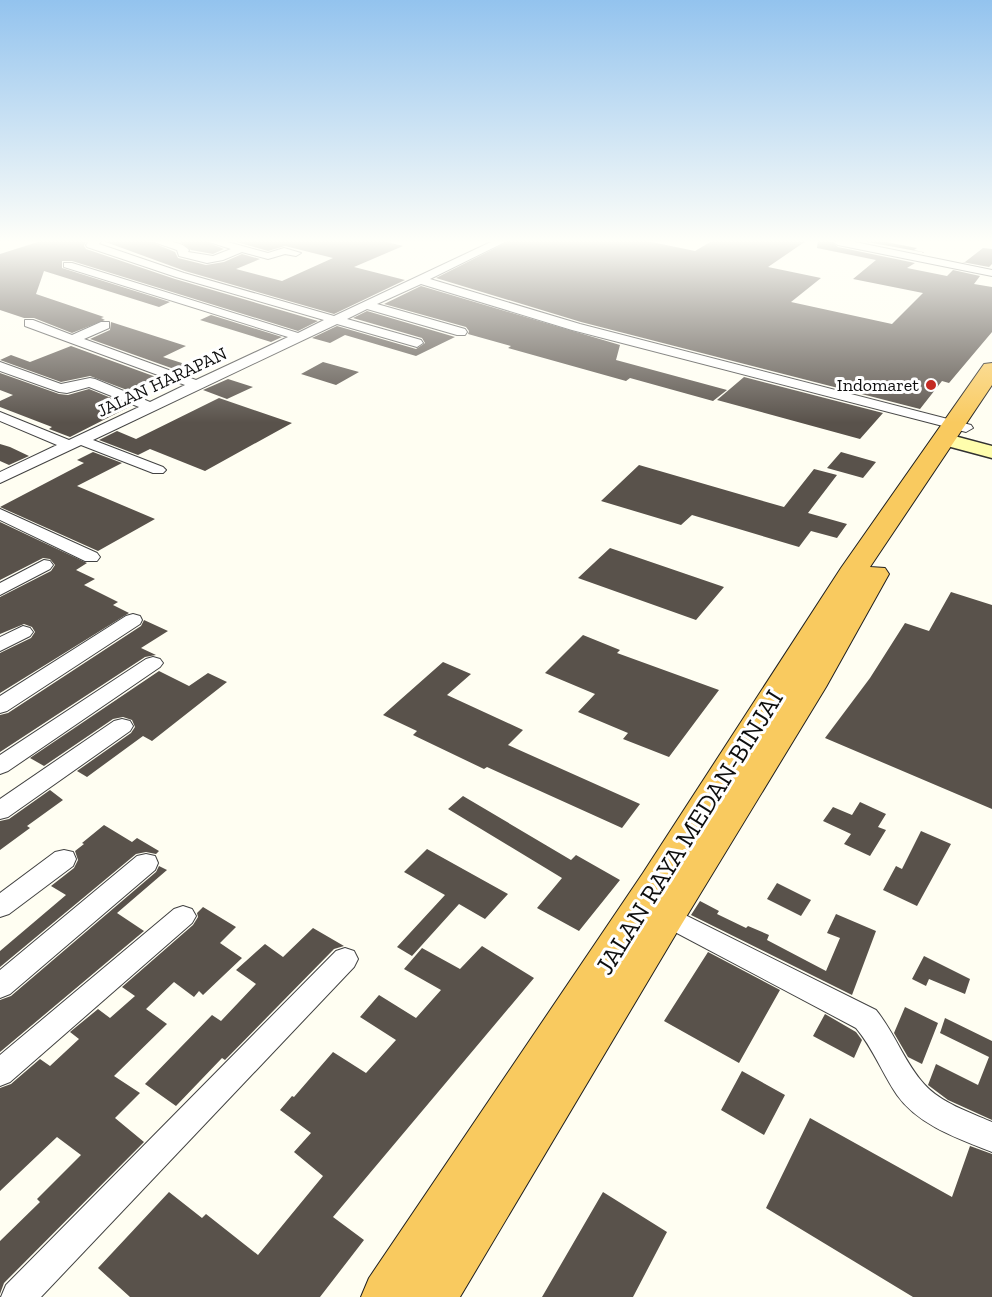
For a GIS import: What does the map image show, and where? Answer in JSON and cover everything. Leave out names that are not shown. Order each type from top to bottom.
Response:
[{"type":"highway","name":"JALAN RAYA MEDAN-BINJAI","points":[[964,437],[992,369]]},
{"type":"highway","name":"JALAN RAYA MEDAN-BINJAI","points":[[388,1297],[650,924],[810,687],[900,528],[964,437],[992,388]]},
{"type":"highway","name":"JALAN RAYA MEDAN-BINJAI","points":[[429,1297],[650,924]]},
{"type":"street","points":[[185,302],[299,337]]},
{"type":"street","points":[[271,302],[417,343]]},
{"type":"street","name":"JALAN HARAPAN","points":[[0,478],[374,302]]},
{"type":"street","points":[[502,302],[576,327],[964,437]]},
{"type":"street","points":[[366,305],[460,332]]},
{"type":"street","points":[[28,322],[197,385]]},
{"type":"street","points":[[73,339],[105,325]]},
{"type":"street","points":[[0,366],[59,388],[67,389],[90,382],[151,407]]},
{"type":"street","points":[[0,416],[38,432],[158,470]]},
{"type":"street","points":[[0,426],[24,436],[38,432]]},
{"type":"street","points":[[0,514],[91,557]]},
{"type":"street","points":[[0,590],[44,565]]},
{"type":"street","points":[[0,706],[134,620]]},
{"type":"street","points":[[0,645],[23,632]]},
{"type":"street","points":[[0,766],[153,663]]},
{"type":"street","points":[[0,811],[122,726]]},
{"type":"street","points":[[0,908],[64,859]]},
{"type":"street","points":[[0,986],[146,863]]},
{"type":"street","points":[[0,1073],[183,916]]},
{"type":"street","points":[[650,924],[866,1019],[878,1033],[914,1094],[938,1112],[992,1137]]},
{"type":"street","points":[[18,1297],[345,959]]},
{"type":"building","points":[[0,302],[58,302],[104,317],[101,318],[105,320],[72,333],[34,318],[24,318],[0,310]]},
{"type":"building","points":[[142,302],[170,302],[159,307]]},
{"type":"building","points":[[203,302],[252,302],[318,321],[298,331]]},
{"type":"building","points":[[291,302],[360,302],[334,314]]},
{"type":"building","points":[[389,302],[473,302],[620,345],[616,360],[727,390],[713,401],[630,378],[626,381],[508,348],[511,346],[468,334],[466,327],[384,304]]},
{"type":"building","points":[[514,302],[792,302],[892,324],[914,302],[992,302],[992,332],[949,383],[942,381],[920,409],[581,322]]},
{"type":"building","points":[[367,311],[455,337],[416,356],[345,335],[330,343],[312,338],[337,326],[416,349],[425,343],[422,338],[353,318]]},
{"type":"building","points":[[211,315],[282,337],[271,342],[200,320]]},
{"type":"building","points":[[111,322],[186,346],[163,357],[185,364],[174,369],[90,339],[110,330]]},
{"type":"building","points":[[71,346],[156,377],[127,390],[90,376],[61,382],[0,360],[11,355],[30,362]]},
{"type":"building","points":[[323,362],[359,372],[336,385],[301,374]]},
{"type":"building","points":[[0,373],[59,394],[68,395],[89,389],[131,406],[70,437],[49,429],[52,427],[0,407],[0,401],[13,395],[0,390]]},
{"type":"building","points":[[744,377],[883,413],[860,439],[717,400]]},
{"type":"building","points":[[228,379],[253,387],[227,399],[203,390]]},
{"type":"building","points":[[219,398],[292,423],[205,471],[150,449],[138,455],[99,440],[117,431],[136,439]]},
{"type":"building","points":[[0,444],[29,456],[9,465],[0,461]]},
{"type":"building","points":[[93,452],[122,463],[77,486],[155,519],[98,551],[0,507],[84,463],[77,460]]},
{"type":"building","points":[[841,452],[876,462],[863,478],[827,468]]},
{"type":"building","points":[[639,465],[784,507],[814,469],[837,475],[808,513],[847,524],[837,538],[811,531],[799,547],[692,515],[681,525],[601,501]]},
{"type":"building","points":[[0,522],[87,563],[76,570],[95,579],[84,585],[118,602],[113,605],[129,613],[0,693],[0,653],[31,638],[35,632],[32,627],[24,624],[0,634],[0,597],[51,571],[55,565],[50,559],[43,558],[0,580]]},
{"type":"building","points":[[610,548],[724,587],[696,620],[578,578]]},
{"type":"building","points":[[951,592],[992,605],[992,809],[825,738],[870,678],[905,623],[929,631]]},
{"type":"building","points":[[144,620],[168,631],[141,648],[156,655],[145,657],[0,752],[0,715],[8,713],[141,626]]},
{"type":"building","points":[[583,635],[620,650],[617,653],[719,690],[669,757],[623,739],[628,733],[578,712],[595,694],[545,673]]},
{"type":"building","points":[[443,662],[471,674],[447,695],[523,730],[508,745],[640,804],[622,828],[487,767],[484,769],[413,735],[417,731],[383,715]]},
{"type":"building","points":[[159,671],[189,686],[208,673],[227,682],[152,741],[143,736],[87,777],[77,771],[131,733],[135,727],[132,720],[123,717],[113,719],[44,766],[30,758]]},
{"type":"building","points":[[50,790],[63,800],[27,826],[30,828],[0,850],[0,821],[9,819]]},
{"type":"building","points":[[463,796],[571,860],[576,855],[620,880],[579,931],[537,908],[562,878],[448,809]]},
{"type":"building","points":[[860,802],[886,814],[878,827],[886,830],[870,856],[844,844],[851,834],[823,821],[833,807],[852,815]]},
{"type":"building","points":[[104,825],[132,842],[137,838],[159,851],[156,854],[146,852],[136,854],[0,967],[0,951],[66,895],[51,886],[74,868],[78,860],[75,851]]},
{"type":"building","points":[[921,831],[951,844],[917,906],[883,890],[896,866],[902,869]]},
{"type":"building","points":[[427,849],[508,894],[485,919],[459,904],[412,956],[397,947],[445,895],[404,872]]},
{"type":"building","points":[[159,866],[167,870],[117,913],[144,931],[0,1052],[0,1000],[11,996],[156,872]]},
{"type":"building","points":[[777,883],[811,900],[801,916],[767,899]]},
{"type":"building","points":[[700,901],[719,911],[717,914],[746,928],[748,926],[769,935],[767,940],[826,971],[840,938],[827,933],[836,914],[876,931],[852,995],[691,915]]},
{"type":"building","points":[[203,907],[236,927],[220,943],[242,958],[203,995],[199,991],[194,997],[174,982],[146,1009],[167,1024],[114,1076],[140,1093],[115,1118],[144,1142],[4,1283],[0,1294],[0,1241],[40,1202],[37,1199],[81,1155],[57,1137],[0,1191],[0,1088],[11,1084],[40,1059],[50,1066],[79,1039],[70,1032],[98,1009],[110,1018],[135,996],[122,987],[193,925],[198,917],[197,913]]},
{"type":"building","points":[[313,928],[344,946],[334,949],[225,1060],[222,1058],[176,1106],[145,1084],[212,1015],[221,1021],[256,984],[236,970],[265,944],[283,957]]},
{"type":"building","points":[[482,946],[534,978],[333,1217],[364,1240],[320,1297],[130,1297],[98,1268],[169,1192],[202,1218],[206,1214],[258,1255],[323,1176],[294,1152],[311,1133],[280,1110],[333,1052],[366,1073],[396,1040],[360,1017],[379,995],[416,1018],[441,990],[404,969],[422,948],[460,969]]},
{"type":"building","points":[[708,952],[780,990],[739,1063],[664,1021]]},
{"type":"building","points":[[924,956],[970,979],[965,994],[929,979],[926,986],[912,979]]},
{"type":"building","points":[[905,1007],[938,1023],[922,1064],[908,1057],[894,1033]]},
{"type":"building","points":[[825,1014],[856,1032],[862,1040],[854,1058],[813,1036]]},
{"type":"building","points":[[945,1018],[992,1041],[992,1120],[948,1100],[928,1085],[936,1064],[978,1085],[989,1057],[940,1033]]},
{"type":"building","points":[[742,1071],[785,1095],[764,1135],[721,1110]]},
{"type":"building","points":[[810,1118],[952,1197],[970,1146],[992,1154],[992,1297],[913,1297],[766,1208]]},
{"type":"building","points":[[603,1192],[667,1232],[633,1297],[542,1297]]},
{"type":"place","name":"Indomaret","points":[[931,385]]}]
